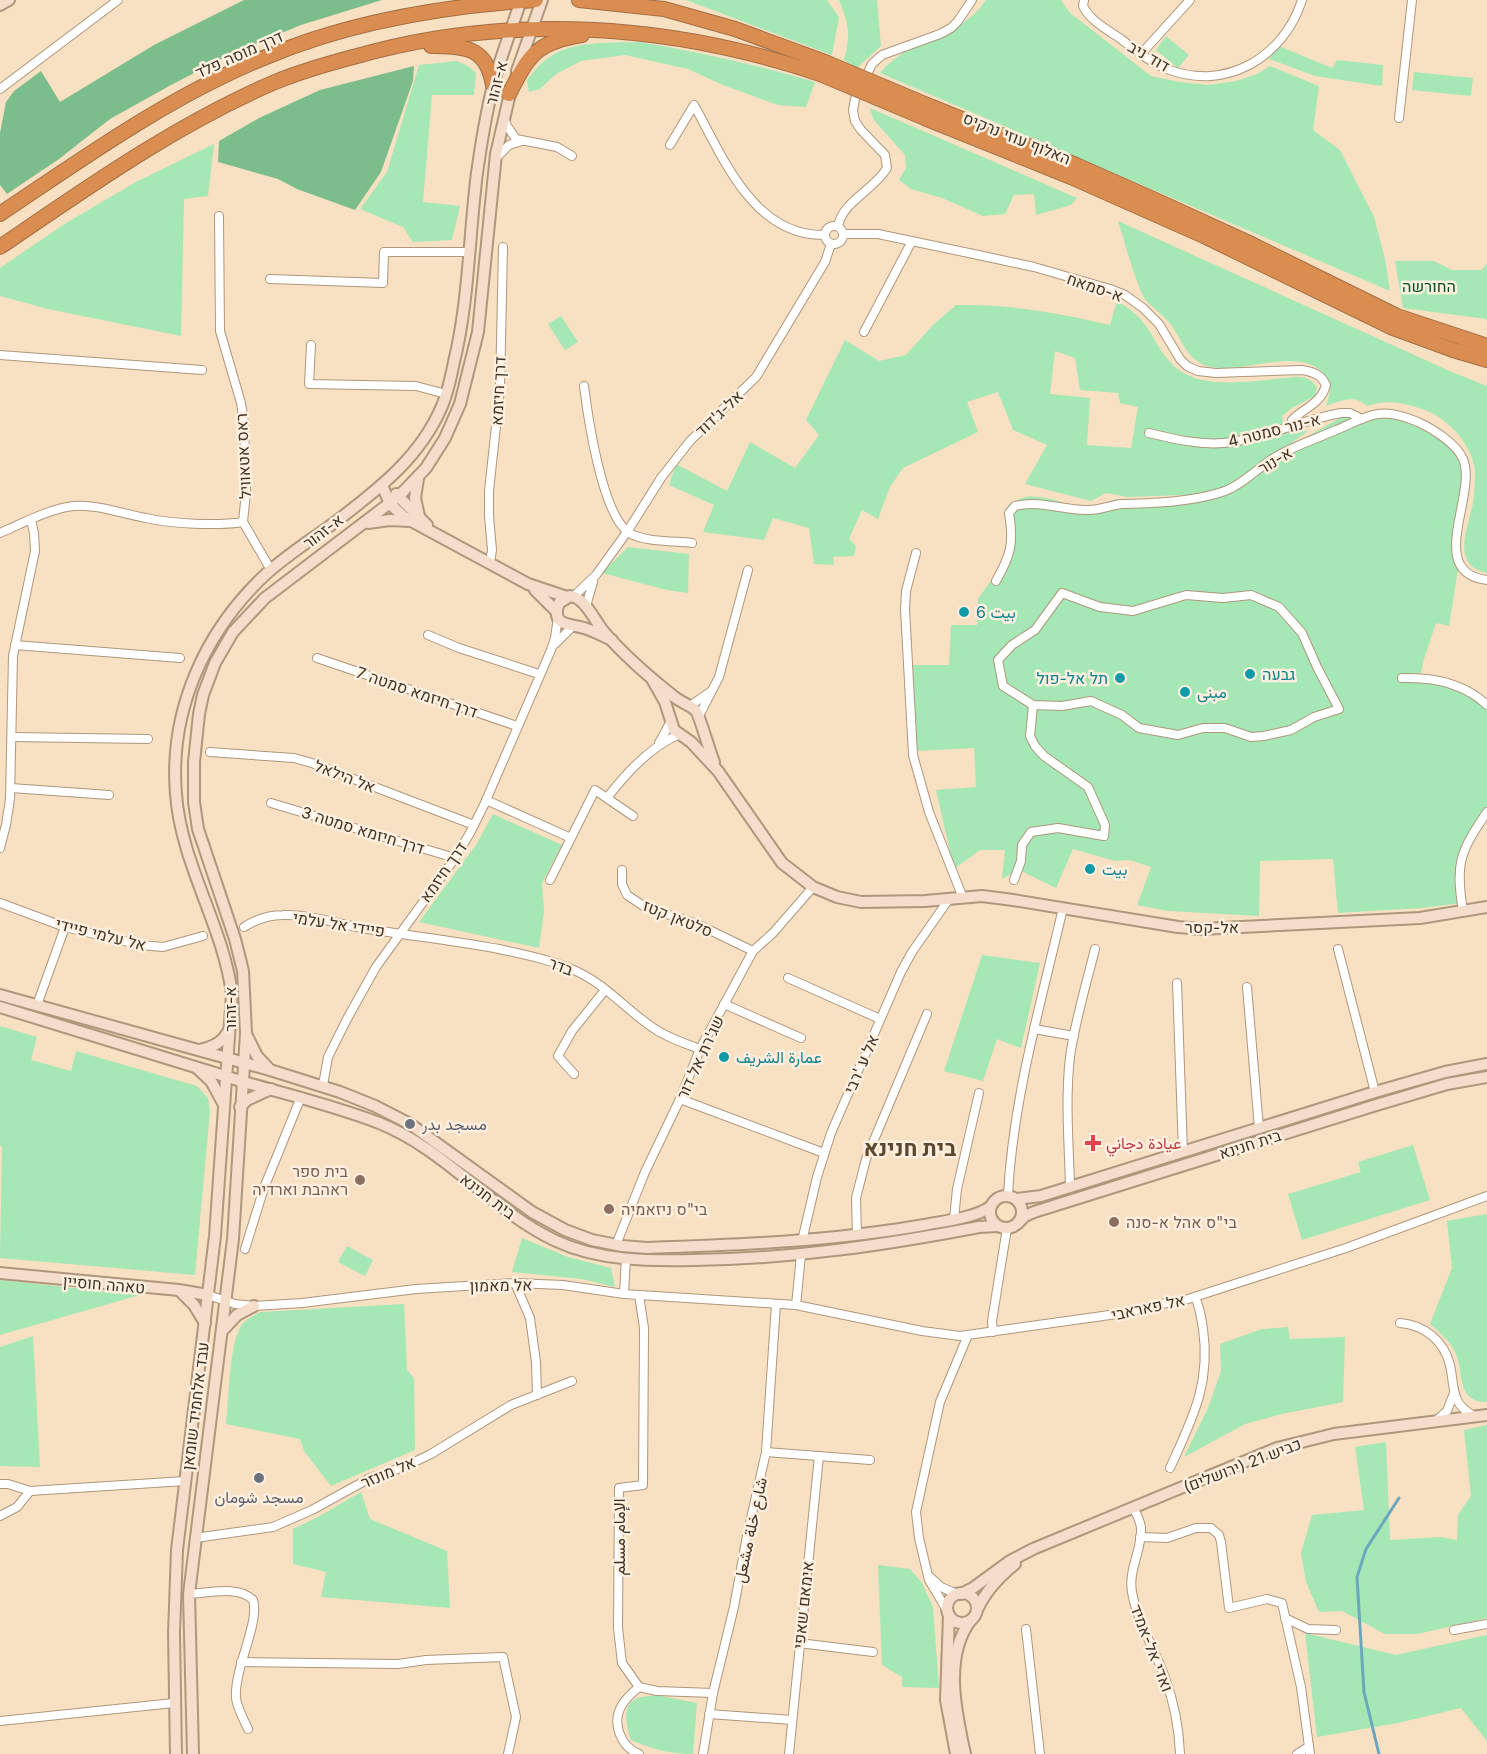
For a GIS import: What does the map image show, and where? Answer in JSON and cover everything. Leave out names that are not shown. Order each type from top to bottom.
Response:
[{"type":"highway","points":[[454,8],[480,0]]},
{"type":"highway","points":[[521,1],[536,0]]},
{"type":"highway","name":"האלוף עוזי נרקיס","points":[[579,0],[664,9],[714,23],[929,113],[1204,236],[1393,328],[1487,360]]},
{"type":"highway","points":[[621,0],[639,6]]},
{"type":"highway","name":"דרך מוסה פלד","points":[[0,214],[128,129],[265,57],[316,39],[389,19],[454,8],[521,1]]},
{"type":"highway","name":"האלוף עוזי נרקיס","points":[[512,30],[533,28],[645,34],[722,46],[822,68]]},
{"type":"highway","points":[[0,247],[142,152],[222,108],[285,78],[399,45],[457,35],[512,30]]},
{"type":"highway","points":[[509,94],[530,56],[544,46],[572,36],[607,31]]},
{"type":"highway","points":[[399,45],[450,46],[465,48],[477,53],[490,69],[493,85]]},
{"type":"highway","name":"האלוף עוזי נרקיס","points":[[929,113],[1076,165],[1238,238],[1397,316],[1487,346]]},
{"type":"highway","points":[[1453,350],[1487,366]]},
{"type":"main road","points":[[0,5],[9,0]]},
{"type":"main road","name":"א-זהור","points":[[243,1082],[246,1034],[243,971],[235,939],[204,850],[197,820],[194,762],[203,695],[215,663],[233,632],[250,613],[265,598],[399,496],[426,468],[445,438],[460,404],[478,332],[495,160],[504,116],[509,94],[542,0]]},
{"type":"main road","name":"א-זהור","points":[[228,1058],[232,994],[229,973],[182,828],[176,795],[177,746],[184,704],[201,658],[242,599],[271,570],[399,471],[419,446],[442,405],[462,320],[480,153],[493,85],[521,1]]},
{"type":"main road","points":[[416,519],[415,498],[418,477]]},
{"type":"main road","points":[[382,486],[390,504],[404,517],[416,519]]},
{"type":"main road","points":[[382,486],[399,496],[416,519],[436,533],[528,584],[549,602],[564,624],[612,640]]},
{"type":"main road","points":[[365,524],[416,519]]},
{"type":"main road","points":[[528,584],[581,599],[612,640],[652,679],[698,712],[704,738],[718,771]]},
{"type":"main road","points":[[557,614],[559,603],[570,596]]},
{"type":"main road","points":[[575,626],[583,621],[586,608]]},
{"type":"main road","points":[[652,679],[674,730],[681,734],[718,771]]},
{"type":"main road","points":[[670,720],[676,708],[687,705]]},
{"type":"main road","points":[[681,734],[687,735],[696,730],[700,719]]},
{"type":"main road","name":"אל-קסר","points":[[718,771],[782,863],[813,887],[837,897],[861,902],[894,903],[990,897],[1201,929],[1420,918],[1487,907]]},
{"type":"main road","name":"בית חנינא","points":[[0,995],[323,1085],[375,1106],[411,1124],[521,1205],[565,1230],[592,1240],[647,1248],[802,1241],[857,1235],[954,1219],[984,1212],[990,1207]]},
{"type":"main road","name":"בית חנינא","points":[[0,1007],[243,1082],[302,1097],[379,1123],[428,1151],[512,1215],[559,1242],[584,1250],[656,1261],[801,1255],[979,1227],[1007,1226],[1034,1212],[1315,1123],[1448,1084],[1487,1077]]},
{"type":"main road","points":[[199,1050],[223,1040],[231,1027]]},
{"type":"main road","points":[[246,1034],[256,1056],[270,1070]]},
{"type":"main road","name":"עבד אלחמיד שומאן","points":[[176,1754],[174,1595],[177,1550],[216,1236],[228,1058]]},
{"type":"main road","name":"בית חנינא","points":[[1012,1197],[1031,1198],[1375,1092],[1445,1072],[1487,1064]]},
{"type":"main road","points":[[195,1066],[211,1081],[224,1105]]},
{"type":"main road","name":"עבד אלחמיד שומאן","points":[[193,1750],[189,1594],[226,1301],[243,1082]]},
{"type":"main road","points":[[240,1107],[247,1100],[271,1089]]},
{"type":"main road","points":[[1012,1197],[1022,1208],[1022,1214],[1007,1226],[991,1217],[990,1207],[997,1198],[1012,1197]]},
{"type":"main road","name":"טאהה חוסיין","points":[[0,1273],[179,1290],[208,1296]]},
{"type":"main road","points":[[179,1290],[194,1305],[205,1323]]},
{"type":"main road","points":[[222,1331],[237,1315],[254,1306]]},
{"type":"main road","name":"כביש 21 (ירושלים)","points":[[959,1594],[973,1588],[1010,1561],[1042,1545],[1269,1451],[1334,1434],[1487,1415]]},
{"type":"main road","name":"כביש 21 (ירושלים)","points":[[977,1610],[984,1596],[1003,1576],[1042,1545]]},
{"type":"main road","points":[[956,1754],[947,1710],[946,1689],[950,1646],[949,1602],[959,1594],[972,1597],[977,1610],[960,1639],[955,1676],[956,1709],[965,1754]]},
{"type":"main road","points":[[949,1614],[955,1622],[972,1620]]},
{"type":"main road","points":[[193,1750],[201,1754]]},
{"type":"street","points":[[0,89],[118,0]]},
{"type":"street","points":[[824,235],[831,244],[839,242],[843,234],[838,226],[841,215],[877,181],[887,168],[885,155],[861,130],[855,121],[853,110],[855,99],[872,63],[882,55],[951,28],[972,0]]},
{"type":"street","points":[[1141,54],[1190,0]]},
{"type":"street","name":"דוד ניב","points":[[1084,3],[1090,17],[1141,54],[1167,69],[1190,75],[1213,75],[1242,68],[1255,62],[1277,45],[1295,19],[1302,0]]},
{"type":"street","points":[[1399,118],[1412,0]]},
{"type":"street","points":[[670,145],[694,105],[733,175],[753,203],[767,216],[796,230],[824,235]]},
{"type":"street","points":[[504,116],[516,139],[557,147],[572,156]]},
{"type":"street","points":[[495,160],[509,145],[525,141]]},
{"type":"street","name":"ראס אטאוויל","points":[[0,533],[58,509],[84,506],[149,519],[243,522],[246,492],[244,423],[241,403],[220,331],[219,216]]},
{"type":"street","points":[[824,235],[828,227],[838,226]]},
{"type":"street","name":"א-סמאח","points":[[843,234],[878,234],[1034,267],[1125,295],[1159,324],[1173,349],[1187,366],[1198,371],[1216,373],[1302,370],[1314,372],[1323,379],[1326,385],[1324,393],[1318,401],[1292,420],[1292,426]]},
{"type":"street","points":[[864,332],[912,241]]},
{"type":"street","name":"אל-ג'דוד","points":[[570,596],[596,575],[627,532],[660,478],[690,441],[756,377],[825,261],[831,244]]},
{"type":"street","name":"דרך חיזמא","points":[[490,563],[492,550],[489,491],[500,389],[503,247]]},
{"type":"street","points":[[270,279],[383,283],[384,252],[470,252]]},
{"type":"street","points":[[311,345],[309,384],[416,386],[446,394]]},
{"type":"street","points":[[0,355],[202,370]]},
{"type":"street","points":[[584,386],[590,431],[605,488],[614,512],[627,532],[640,537],[692,543]]},
{"type":"street","name":"א-נור סמטה 4","points":[[1149,433],[1188,442],[1220,443],[1244,439],[1341,413],[1350,413],[1362,419]]},
{"type":"street","name":"א-נור","points":[[996,581],[1012,546],[1009,513],[1015,506],[1037,503],[1097,510],[1113,505],[1148,504],[1212,494],[1240,483],[1280,454],[1378,414],[1387,414],[1418,423],[1442,436],[1463,457],[1466,470],[1466,492],[1455,542],[1456,553],[1459,563],[1466,572],[1476,578],[1487,580]]},
{"type":"street","points":[[0,848],[6,825],[10,788],[13,656],[35,550],[31,520]]},
{"type":"street","points":[[243,522],[271,570]]},
{"type":"street","points":[[916,553],[906,591],[905,609],[913,755],[929,812],[963,897]]},
{"type":"street","points":[[700,719],[715,687],[748,570]]},
{"type":"street","name":"אל-ג'דוד","points":[[586,608],[596,575]]},
{"type":"street","points":[[1062,593],[1100,607],[1133,611],[1186,595],[1223,598],[1251,595],[1279,607],[1302,633],[1339,709],[1314,717],[1291,730],[1251,737],[1225,728],[1203,728],[1178,735],[1139,728],[1122,715],[1091,701],[1062,706],[1033,705],[1003,686],[998,660],[1012,645],[1035,630],[1062,593]]},
{"type":"street","name":"דרך חיזמא","points":[[323,1085],[328,1057],[376,967],[455,858],[474,825],[555,638],[557,614]]},
{"type":"street","name":"דרך חיזמא","points":[[550,650],[575,626]]},
{"type":"street","points":[[428,635],[459,648],[539,674]]},
{"type":"street","points":[[15,645],[180,658]]},
{"type":"street","name":"דרך חיזמא סמטה 7","points":[[317,658],[517,726]]},
{"type":"street","points":[[1402,678],[1420,678],[1450,684],[1476,694],[1487,705]]},
{"type":"street","points":[[687,705],[706,696],[715,687]]},
{"type":"street","points":[[1014,880],[1021,861],[1022,845],[1031,832],[1058,828],[1104,836],[1105,825],[1088,788],[1044,756],[1035,746],[1030,736],[1033,705]]},
{"type":"street","points":[[654,749],[670,720]]},
{"type":"street","points":[[607,798],[654,749],[681,734]]},
{"type":"street","points":[[12,737],[148,739]]},
{"type":"street","name":"אל הילאל","points":[[210,752],[294,758],[474,825]]},
{"type":"street","points":[[10,788],[109,795]]},
{"type":"street","points":[[550,880],[595,790],[633,816]]},
{"type":"street","points":[[486,800],[571,838]]},
{"type":"street","name":"דרך חיזמא סמטה 3","points":[[272,803],[455,858]]},
{"type":"street","points":[[1462,911],[1459,871],[1461,856],[1487,812]]},
{"type":"street","name":"סלטאן קטז","points":[[622,870],[622,884],[627,895],[645,907],[697,924],[753,951]]},
{"type":"street","name":"שג'רת אל דור","points":[[616,1245],[645,1172],[681,1099],[700,1049],[753,951],[773,933],[813,887]]},
{"type":"street","name":"אל ע 'רבי","points":[[802,1241],[824,1153],[880,1019],[912,952],[949,899]]},
{"type":"street","name":"אל עלמי פיידי","points":[[0,903],[65,927],[155,947],[176,945],[203,936]]},
{"type":"street","points":[[1012,1197],[1010,1154],[1016,1114],[1063,908]]},
{"type":"street","name":"פיידי אל עלמי","points":[[244,927],[253,921],[281,915],[304,916],[366,929],[400,933]]},
{"type":"street","points":[[37,1005],[65,927]]},
{"type":"street","name":"בדר","points":[[400,933],[535,957],[579,972],[657,1030],[672,1039],[700,1049]]},
{"type":"street","points":[[1338,949],[1375,1092]]},
{"type":"street","points":[[1070,1187],[1069,1077],[1074,1036],[1095,950]]},
{"type":"street","points":[[788,978],[880,1019]]},
{"type":"street","points":[[1177,982],[1183,1152]]},
{"type":"street","points":[[1247,987],[1259,1128]]},
{"type":"street","points":[[574,1074],[558,1056],[572,1030],[605,990]]},
{"type":"street","points":[[724,1004],[801,1038]]},
{"type":"street","points":[[857,1235],[856,1198],[863,1168],[927,1014]]},
{"type":"street","points":[[1034,1029],[1074,1036]]},
{"type":"street","points":[[954,1219],[955,1195],[979,1093]]},
{"type":"street","points":[[245,1249],[264,1188],[302,1097]]},
{"type":"street","points":[[681,1099],[824,1153]]},
{"type":"street","name":"אל פאראבי","points":[[796,1305],[922,1331],[968,1335],[1124,1313],[1195,1297],[1346,1248],[1487,1196]]},
{"type":"street","points":[[993,1332],[992,1321],[1007,1226]]},
{"type":"street","points":[[796,1305],[801,1255]]},
{"type":"street","points":[[624,1294],[626,1258]]},
{"type":"street","points":[[515,1283],[530,1318],[536,1362],[537,1395]]},
{"type":"street","name":"אל מאמון","points":[[208,1296],[254,1306],[302,1303],[416,1288],[515,1283],[563,1285],[624,1294],[796,1305]]},
{"type":"street","name":"الإمام مسلم","points":[[639,1295],[644,1328],[643,1485],[619,1488],[618,1628],[622,1663],[639,1687]]},
{"type":"street","points":[[1170,1468],[1198,1404],[1204,1380],[1206,1345],[1200,1307],[1195,1297]]},
{"type":"street","name":"شارع خلة مشعل","points":[[703,1754],[712,1693],[735,1607],[747,1536],[766,1452],[776,1304]]},
{"type":"street","points":[[1400,1323],[1419,1327],[1437,1339],[1450,1365],[1454,1393],[1464,1410],[1474,1416]]},
{"type":"street","points":[[949,1614],[932,1587],[925,1565],[916,1520],[917,1503],[931,1448],[939,1402],[968,1335]]},
{"type":"street","name":"אל מונזר","points":[[195,1538],[273,1527],[312,1510],[370,1478],[404,1467],[431,1454],[511,1405],[572,1381]]},
{"type":"street","points":[[1437,1421],[1447,1411],[1454,1393]]},
{"type":"street","points":[[766,1452],[870,1460]]},
{"type":"street","name":"אימאם שאפי","points":[[789,1754],[819,1456]]},
{"type":"street","points":[[0,1484],[8,1484],[30,1491],[185,1481]]},
{"type":"street","points":[[0,1515],[17,1507],[30,1491]]},
{"type":"street","name":"ואדי אל-אמיד","points":[[1133,1507],[1140,1523],[1140,1537],[1132,1574],[1132,1593],[1173,1703],[1180,1754]]},
{"type":"street","points":[[1140,1537],[1167,1538],[1196,1528],[1211,1528],[1219,1535],[1221,1542],[1229,1608],[1267,1599],[1282,1603],[1301,1687],[1309,1750],[1297,1754]]},
{"type":"street","points":[[925,1565],[936,1584],[959,1594]]},
{"type":"street","points":[[189,1594],[237,1593],[254,1600],[254,1617],[236,1685],[236,1701],[248,1729]]},
{"type":"street","points":[[1285,1618],[1308,1629],[1336,1630]]},
{"type":"street","points":[[1454,1630],[1487,1624]]},
{"type":"street","points":[[1026,1629],[1040,1754]]},
{"type":"street","points":[[800,1642],[873,1652]]},
{"type":"street","points":[[241,1662],[398,1664],[426,1660],[503,1657],[516,1717],[508,1754]]},
{"type":"street","points":[[639,1754],[630,1750],[623,1743],[619,1733],[621,1706],[639,1687],[657,1691],[712,1693]]},
{"type":"street","points":[[0,1721],[174,1702]]},
{"type":"street","points":[[709,1714],[792,1720]]},
{"type":"green space","points":[[244,0],[382,0],[301,25],[229,55],[171,85],[110,119],[59,159],[7,194],[0,185],[0,133],[6,102],[14,91],[41,71],[60,102],[154,45]]},
{"type":"green space","points":[[686,0],[827,0],[839,17],[832,55]]},
{"type":"green space","points":[[839,0],[877,0],[881,46],[857,68],[844,60],[848,30]]},
{"type":"green space","points":[[986,0],[1061,0],[1069,12],[1151,76],[1208,85],[1236,81],[1257,74],[1270,66],[1319,86],[1313,130],[1340,150],[1374,217],[1385,259],[1390,291],[880,73],[891,61],[904,53],[962,24]]},
{"type":"green space","points":[[1166,36],[1189,55],[1178,68],[1156,50]]},
{"type":"green space","points":[[639,42],[728,59],[815,82],[806,107],[778,105],[723,85],[688,69],[625,55],[581,61],[556,74],[540,89],[529,92],[527,80],[543,62],[564,50],[588,44]]},
{"type":"green space","points":[[1279,46],[1332,68],[1337,60],[1383,65],[1382,86],[1315,76],[1269,59]]},
{"type":"green space","points":[[457,61],[476,73],[474,95],[432,95],[423,202],[460,206],[452,240],[413,242],[403,227],[360,209],[387,172],[419,65]]},
{"type":"green space","points":[[414,66],[413,81],[381,172],[355,210],[297,189],[278,179],[218,162],[219,141],[259,118],[320,90]]},
{"type":"green space","points":[[1414,72],[1473,78],[1471,96],[1412,90]]},
{"type":"green space","points":[[870,108],[1077,198],[1071,205],[1036,215],[1034,194],[1014,195],[1005,214],[983,216],[942,198],[911,189],[899,180],[906,168],[905,155],[873,119]]},
{"type":"green space","points":[[214,144],[208,196],[184,199],[181,336],[48,309],[0,296],[0,268],[66,223],[136,182]]},
{"type":"green space","points":[[1118,221],[1487,386],[1487,573],[1476,569],[1468,562],[1465,554],[1465,534],[1473,503],[1475,471],[1468,450],[1449,425],[1430,412],[1410,405],[1382,403],[1367,406],[1352,399],[1326,406],[1330,390],[1325,376],[1314,366],[1300,362],[1284,361],[1231,368],[1215,368],[1202,364],[1191,356],[1168,321],[1145,299],[1134,273]]},
{"type":"green space","name":"החורשה","points":[[1395,261],[1434,261],[1452,270],[1481,270],[1487,264],[1487,319],[1403,308]]},
{"type":"green space","points":[[1117,300],[1140,318],[1171,363],[1183,373],[1197,379],[1213,382],[1248,382],[1296,377],[1311,381],[1317,388],[1315,396],[1282,416],[1285,429],[1308,431],[1270,458],[1340,418],[1394,418],[1422,428],[1453,446],[1463,457],[1466,486],[1459,523],[1459,563],[1449,626],[1436,623],[1421,673],[1404,677],[1450,684],[1487,705],[1487,812],[1461,856],[1461,903],[1422,908],[1338,913],[1333,859],[1260,861],[1259,916],[1168,911],[1137,905],[1151,867],[1129,860],[1115,861],[1073,849],[1056,888],[1019,870],[1002,879],[1005,850],[980,850],[954,869],[936,790],[976,787],[974,748],[917,751],[911,665],[949,665],[951,625],[977,625],[978,599],[1015,546],[1007,514],[1008,505],[1026,497],[1092,507],[1115,499],[1138,504],[1186,495],[1127,497],[1106,493],[1091,501],[1025,484],[1047,445],[1013,430],[998,392],[967,402],[978,432],[903,468],[890,487],[878,519],[862,510],[849,539],[856,546],[854,556],[833,557],[834,565],[814,564],[809,528],[773,518],[764,540],[703,532],[714,505],[669,485],[676,464],[727,491],[750,442],[795,468],[819,435],[806,420],[845,340],[879,361],[906,355],[933,325],[956,305],[1034,310],[1110,325]],"holes":[[[1055,351],[1075,358],[1080,390],[1118,393],[1120,403],[1138,407],[1131,448],[1087,445],[1090,398],[1050,394]]]},
{"type":"green space","points":[[561,316],[578,342],[565,350],[548,324]]},
{"type":"green space","points":[[628,547],[689,554],[688,593],[667,590],[602,573]]},
{"type":"green space","points":[[493,814],[562,845],[542,883],[544,911],[539,948],[419,922],[476,845]]},
{"type":"green space","points":[[982,955],[1040,963],[1021,1048],[997,1039],[983,1081],[944,1071]]},
{"type":"green space","points":[[0,1026],[37,1037],[31,1060],[71,1071],[76,1051],[197,1086],[208,1098],[210,1111],[195,1275],[0,1258],[2,1147],[0,1146]]},
{"type":"green space","points":[[1413,1145],[1430,1200],[1302,1240],[1288,1194],[1361,1172],[1358,1162]]},
{"type":"green space","points":[[1487,1214],[1487,1402],[1477,1401],[1465,1391],[1455,1352],[1447,1340],[1430,1324],[1452,1268],[1447,1221]]},
{"type":"green space","points":[[522,1238],[568,1257],[611,1268],[615,1287],[582,1279],[512,1272]]},
{"type":"green space","points":[[347,1246],[373,1260],[365,1276],[338,1262]]},
{"type":"green space","points":[[0,1280],[140,1295],[0,1335]]},
{"type":"green space","points":[[404,1304],[407,1370],[414,1378],[415,1450],[331,1486],[304,1451],[300,1439],[226,1424],[234,1346],[241,1326],[249,1318],[260,1312]]},
{"type":"green space","points":[[1288,1327],[1290,1339],[1345,1337],[1343,1402],[1245,1424],[1184,1457],[1208,1408],[1221,1371],[1220,1344],[1262,1329]]},
{"type":"green space","points":[[33,1336],[40,1467],[0,1466],[0,1347]]},
{"type":"green space","points":[[1487,1425],[1487,1618],[1418,1634],[1385,1634],[1342,1611],[1319,1612],[1306,1582],[1301,1553],[1312,1515],[1364,1510],[1355,1447],[1386,1442],[1390,1540],[1441,1537],[1457,1540],[1458,1515],[1471,1496],[1464,1430]]},
{"type":"green space","points":[[361,1492],[370,1519],[447,1551],[450,1608],[321,1597],[326,1572],[293,1564],[293,1529]]},
{"type":"green space","points":[[878,1565],[910,1569],[922,1583],[933,1607],[939,1688],[902,1687],[902,1677],[882,1665]]},
{"type":"green space","points":[[1305,1633],[1396,1655],[1487,1635],[1487,1741],[1461,1708],[1398,1723],[1317,1737]]},
{"type":"green space","points":[[656,1695],[697,1703],[693,1754],[661,1750],[631,1740],[626,1717],[628,1707],[638,1698]]},
{"type":"waterway","points":[[1379,1754],[1364,1692],[1357,1577],[1366,1549],[1399,1498]]},
{"type":"place","name":"بيت 6","points":[[964,612]]},
{"type":"place","name":"גבעה","points":[[1250,674]]},
{"type":"place","name":"תל אל-פול","points":[[1120,678]]},
{"type":"place","name":"مبنى","points":[[1185,692]]},
{"type":"place","name":"بيت","points":[[1090,869]]},
{"type":"place","name":"عمارة الشريف","points":[[724,1057]]},
{"type":"place","name":"مسجد بدر","points":[[410,1124]]},
{"type":"place","name":"عيادة دجاني","points":[[1093,1143]]},
{"type":"place","name":"בית ספר ראהבת וארדיה","points":[[360,1180]]},
{"type":"place","name":"בי\"ס ניזאמיה","points":[[609,1209]]},
{"type":"place","name":"בי\"ס אהל א-סנה","points":[[1114,1222]]},
{"type":"place","name":"مسجد شومان","points":[[259,1478]]},
{"type":"district","name":"בית חנינא","points":[[910,1148]]}]
